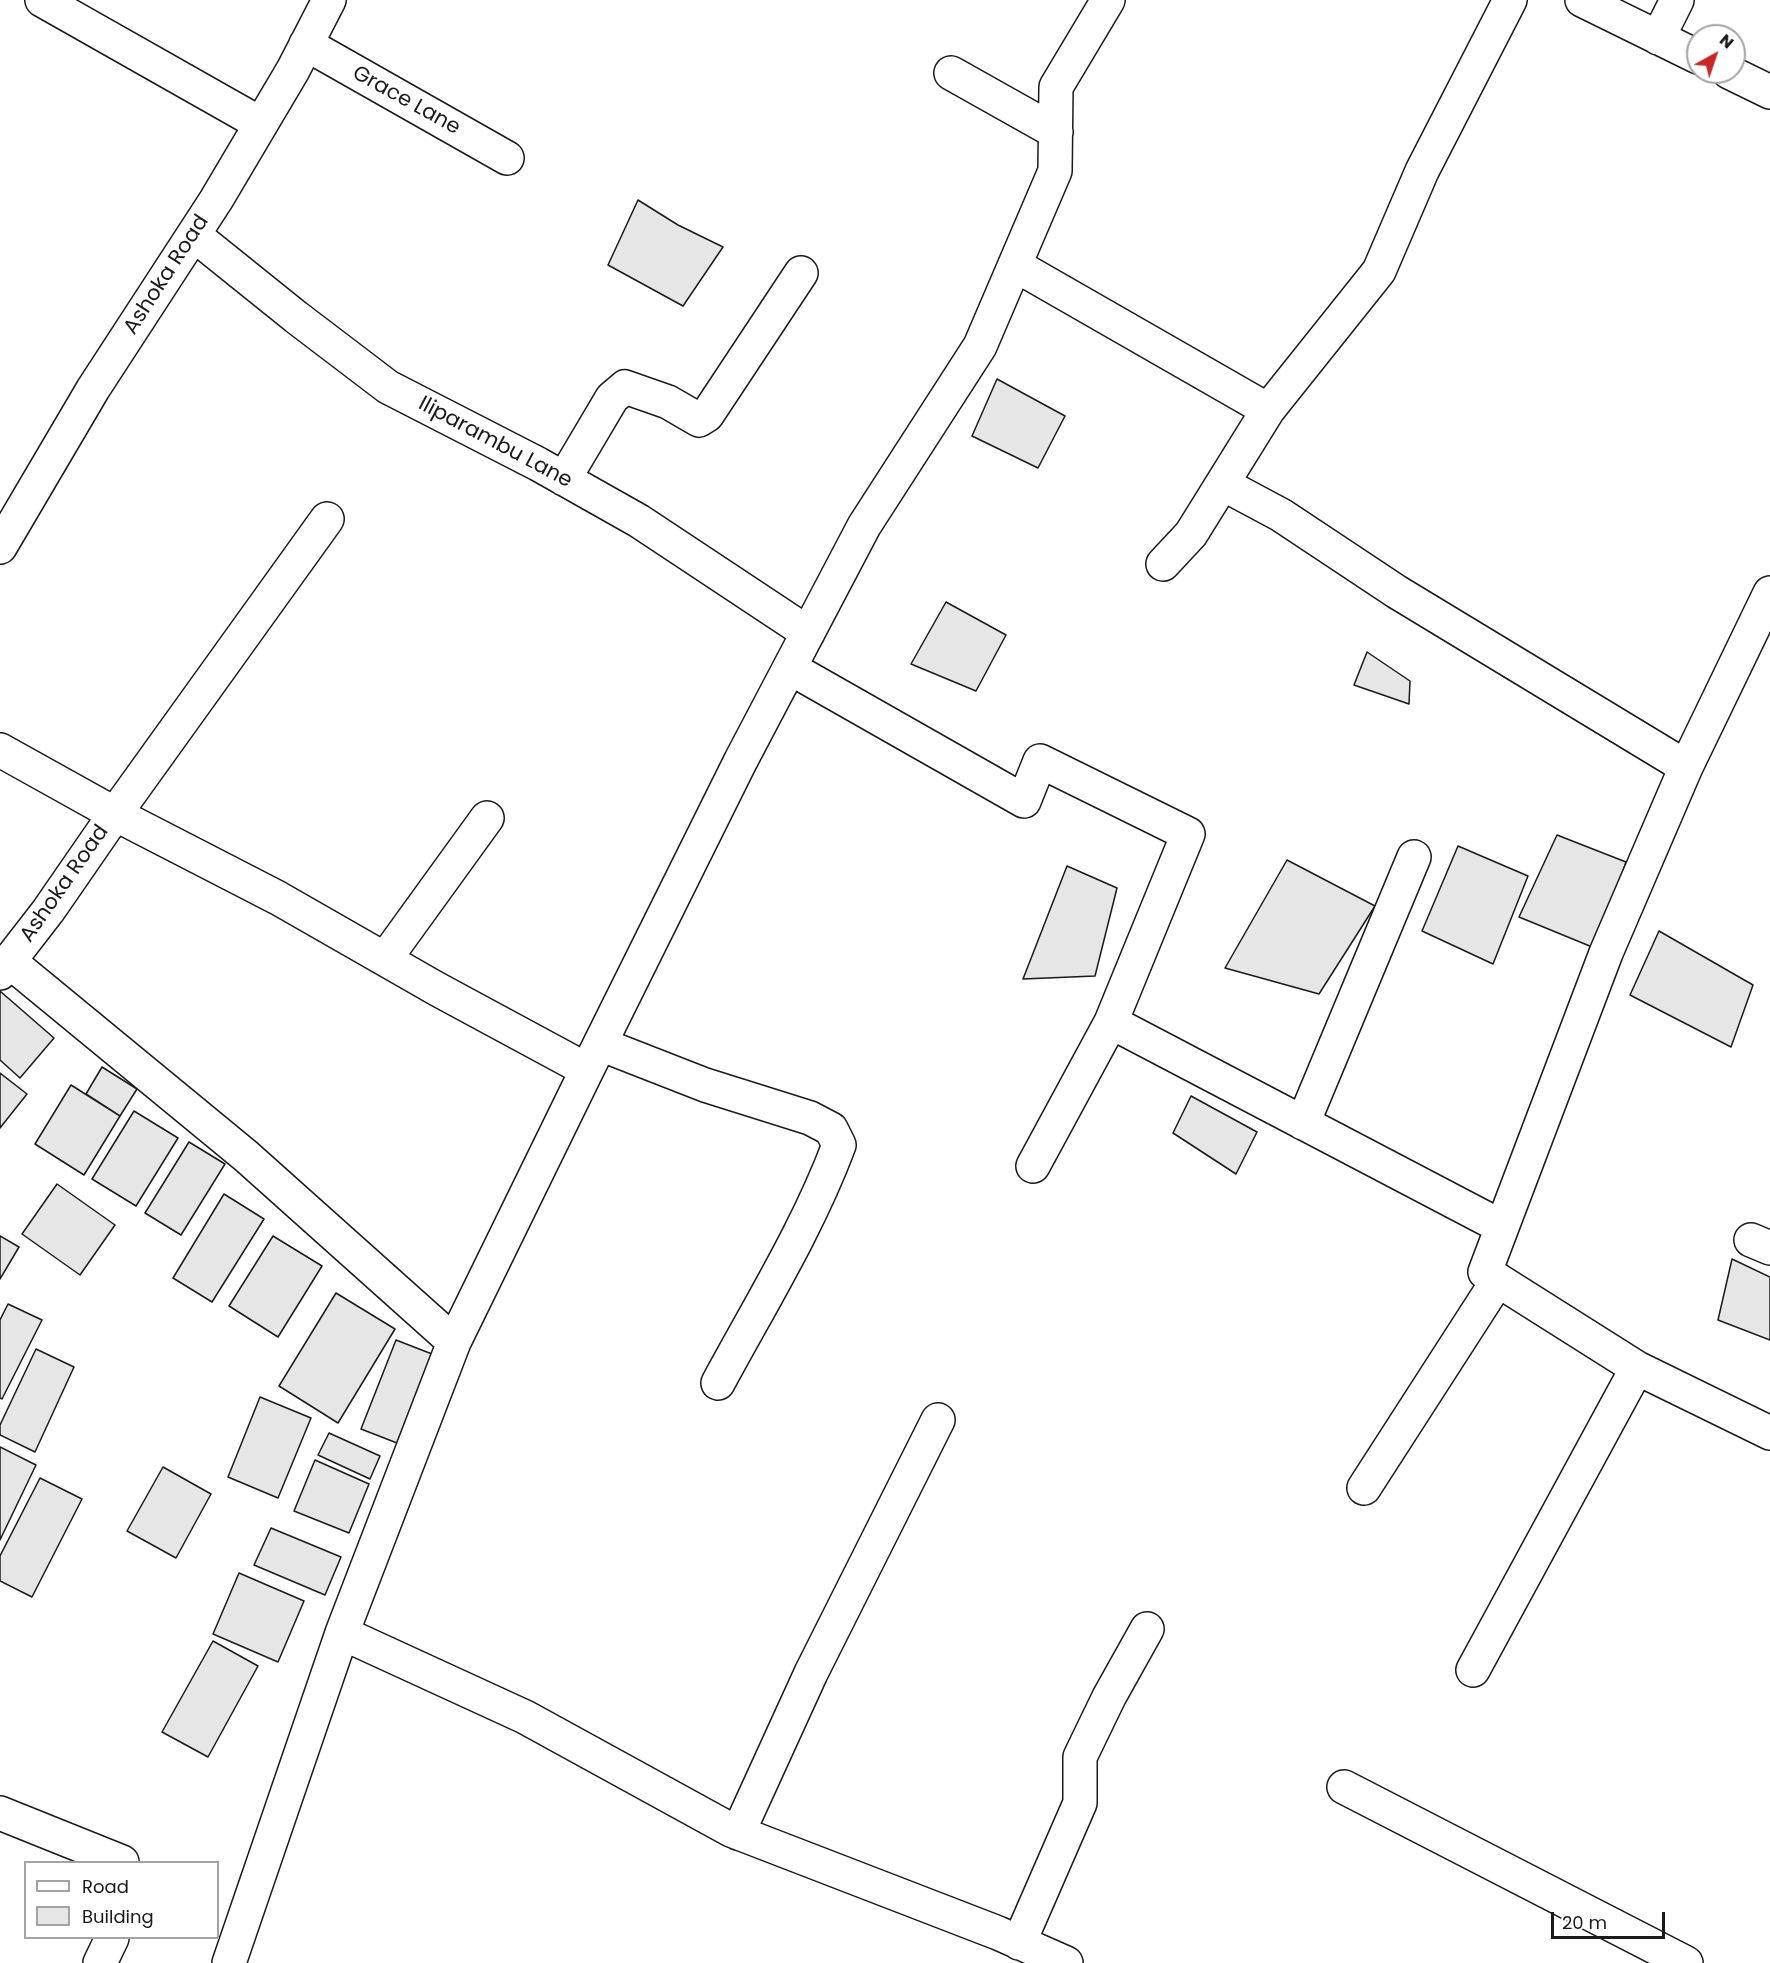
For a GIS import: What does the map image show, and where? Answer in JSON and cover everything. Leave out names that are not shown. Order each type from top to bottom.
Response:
[{"type":"street","points":[[42,0],[261,124]]},
{"type":"street","name":"Ashoka Road","points":[[0,547],[93,389],[194,235],[261,124],[329,0]]},
{"type":"street","points":[[229,1963],[342,1633],[454,1342],[593,1057],[864,526],[980,346],[1055,171],[1056,87],[1108,0]]},
{"type":"street","points":[[1163,564],[1191,534],[1268,410],[1379,271],[1422,171],[1510,0]]},
{"type":"street","points":[[1582,0],[1686,51]]},
{"type":"street","points":[[1659,38],[1677,0]]},
{"type":"street","name":"Grace Lane","points":[[306,44],[507,158]]},
{"type":"street","points":[[951,73],[1056,132]]},
{"type":"street","points":[[1746,81],[1770,92]]},
{"type":"street","name":"Iliparambu Lane","points":[[194,235],[388,387],[639,521],[808,633]]},
{"type":"street","points":[[1015,265],[1268,410]]},
{"type":"street","points":[[564,479],[612,398],[625,387],[668,402],[699,420],[707,415],[801,273]]},
{"type":"street","points":[[1223,484],[1281,514],[1397,592],[1686,767]]},
{"type":"street","points":[[327,519],[115,814],[278,898],[384,959],[593,1057],[705,1084],[810,1118],[831,1129],[839,1145],[827,1176],[718,1383]]},
{"type":"street","points":[[1770,593],[1686,767],[1606,953],[1485,1272],[1636,1368],[1770,1433]]},
{"type":"street","points":[[790,668],[1024,801],[1040,761],[1188,834],[1111,1022],[1033,1166]]},
{"type":"street","name":"Ashoka Road","points":[[0,750],[115,814],[48,911],[5,967]]},
{"type":"street","points":[[384,959],[487,818]]},
{"type":"street","points":[[1303,1123],[1414,857]]},
{"type":"street","points":[[5,967],[246,1156],[454,1342]]},
{"type":"street","points":[[1111,1022],[1502,1227]]},
{"type":"street","points":[[1364,1488],[1498,1280]]},
{"type":"street","points":[[1473,1670],[1636,1368]]},
{"type":"street","points":[[738,1833],[811,1673],[938,1420]]},
{"type":"street","points":[[1019,1942],[1080,1803],[1080,1757],[1109,1697],[1147,1629]]},
{"type":"street","points":[[342,1633],[525,1717],[738,1833],[1019,1942],[1066,1963]]},
{"type":"street","points":[[1344,1787],[1686,1963]]},
{"type":"street","points":[[0,1813],[117,1861]]},
{"type":"street","points":[[100,1963],[112,1939]]},
{"type":"building","points":[[638,200],[678,225],[723,247],[683,306],[608,265]]},
{"type":"building","points":[[997,379],[1065,416],[1038,468],[972,436]]},
{"type":"building","points":[[946,602],[1006,635],[976,691],[911,664]]},
{"type":"building","points":[[1367,652],[1410,681],[1409,704],[1354,685]]},
{"type":"building","points":[[1557,835],[1626,862],[1597,949],[1519,917]]},
{"type":"building","points":[[1458,846],[1528,876],[1493,964],[1422,931]]},
{"type":"building","points":[[1287,860],[1375,906],[1319,994],[1225,968]]},
{"type":"building","points":[[1067,866],[1117,888],[1095,976],[1023,979]]},
{"type":"building","points":[[1659,931],[1753,985],[1731,1047],[1630,995]]},
{"type":"building","points":[[0,991],[54,1038],[20,1078],[0,1060]]},
{"type":"building","points":[[102,1067],[137,1089],[120,1116],[86,1094]]},
{"type":"building","points":[[0,1073],[27,1094],[0,1128]]},
{"type":"building","points":[[71,1085],[120,1116],[84,1175],[35,1144]]},
{"type":"building","points":[[1191,1096],[1257,1132],[1236,1174],[1173,1133]]},
{"type":"building","points":[[134,1111],[178,1138],[136,1206],[92,1179]]},
{"type":"building","points":[[189,1142],[225,1164],[181,1235],[145,1213]]},
{"type":"building","points":[[57,1184],[115,1225],[80,1275],[22,1234]]},
{"type":"building","points":[[224,1194],[264,1219],[212,1302],[173,1278]]},
{"type":"building","points":[[0,1236],[19,1247],[0,1279]]},
{"type":"building","points":[[273,1236],[322,1266],[278,1337],[229,1306]]},
{"type":"building","points":[[1732,1259],[1770,1277],[1770,1340],[1718,1320]]},
{"type":"building","points":[[336,1293],[395,1329],[338,1423],[279,1386]]},
{"type":"building","points":[[8,1304],[42,1320],[2,1399],[0,1398],[0,1320]]},
{"type":"building","points":[[396,1340],[432,1354],[397,1443],[361,1429]]},
{"type":"building","points":[[36,1349],[74,1367],[35,1452],[0,1435],[0,1425]]},
{"type":"building","points":[[260,1397],[311,1418],[278,1498],[228,1477]]},
{"type":"building","points":[[329,1433],[380,1456],[370,1479],[318,1455]]},
{"type":"building","points":[[0,1447],[36,1465],[0,1540]]},
{"type":"building","points":[[315,1460],[369,1484],[349,1533],[294,1511]]},
{"type":"building","points":[[163,1467],[211,1494],[176,1558],[127,1531]]},
{"type":"building","points":[[40,1478],[82,1499],[32,1597],[0,1581],[0,1556]]},
{"type":"building","points":[[271,1528],[341,1557],[325,1595],[254,1565]]},
{"type":"building","points":[[239,1573],[304,1601],[278,1662],[213,1634]]},
{"type":"building","points":[[213,1641],[258,1666],[208,1757],[162,1732]]}]
